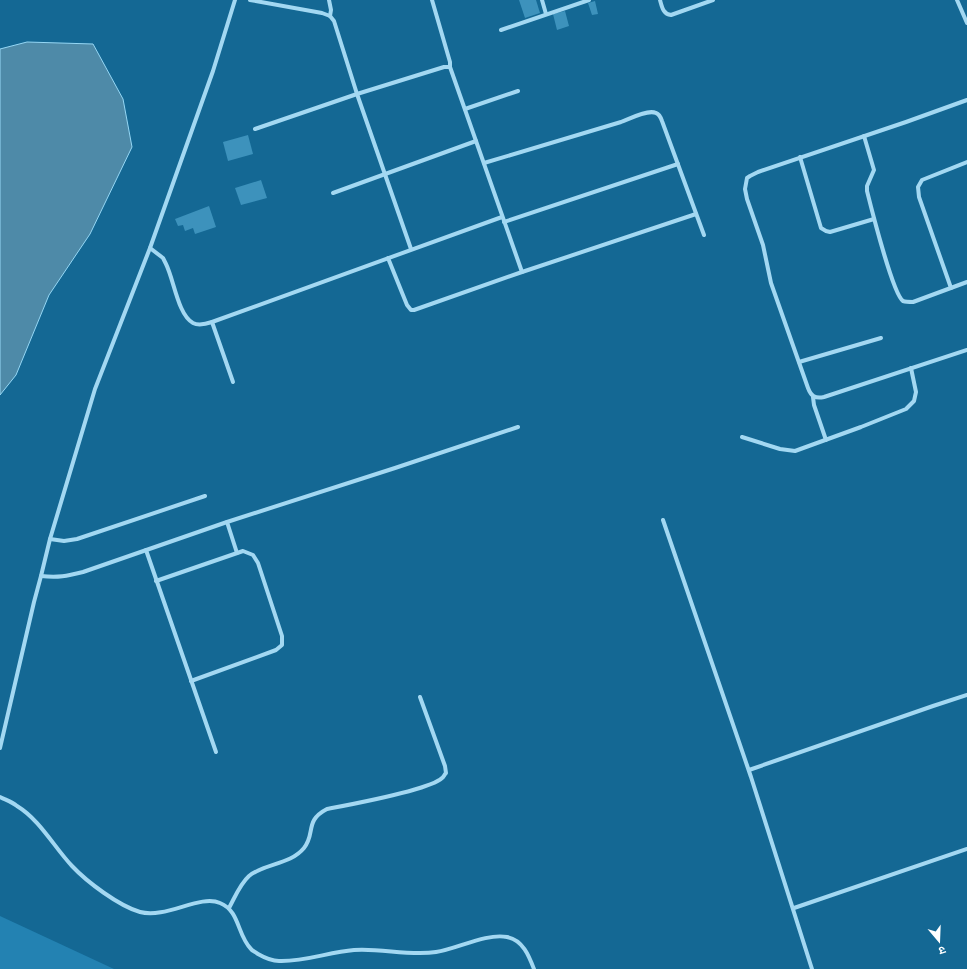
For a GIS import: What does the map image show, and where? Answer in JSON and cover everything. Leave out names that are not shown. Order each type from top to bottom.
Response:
[{"type":"street","points":[[0,748],[50,539],[95,388],[150,248],[213,71],[235,0]]},
{"type":"street","points":[[250,0],[322,13],[330,16],[336,24],[357,94],[411,249]]},
{"type":"street","points":[[329,0],[331,10],[330,16]]},
{"type":"street","points":[[432,0],[450,62],[450,67],[522,272]]},
{"type":"street","points":[[542,0],[546,14]]},
{"type":"street","points":[[501,30],[589,0]]},
{"type":"street","points":[[660,0],[664,11],[669,14],[713,0]]},
{"type":"street","points":[[957,0],[967,23]]},
{"type":"street","points":[[256,130],[357,94],[444,67],[450,67]]},
{"type":"street","points":[[465,109],[518,91]]},
{"type":"street","points":[[826,440],[814,405],[813,397],[808,388],[770,283],[763,245],[745,189],[745,183],[750,176],[800,157],[967,100]]},
{"type":"street","points":[[484,163],[651,112],[656,113],[662,121],[704,235]]},
{"type":"street","points":[[864,136],[874,170],[867,186],[874,219],[899,294],[904,301],[913,302],[967,282]]},
{"type":"street","points":[[333,193],[476,141]]},
{"type":"street","points":[[800,157],[821,228],[830,232],[874,219]]},
{"type":"street","points":[[951,288],[919,197],[918,187],[922,180],[967,162]]},
{"type":"street","points":[[150,248],[159,255],[166,264],[180,304],[189,320],[198,325],[212,322],[411,249],[678,164]]},
{"type":"street","points":[[388,258],[407,305],[411,310],[417,310],[522,272],[696,214]]},
{"type":"street","points":[[212,322],[233,382]]},
{"type":"street","points":[[799,362],[881,338]]},
{"type":"street","points":[[813,397],[824,397],[967,350]]},
{"type":"street","points":[[742,437],[788,451],[795,451],[891,415],[911,405],[914,401],[916,392],[911,368]]},
{"type":"street","points":[[41,576],[55,578],[67,576],[518,427]]},
{"type":"street","points":[[50,539],[64,541],[77,539],[205,496]]},
{"type":"street","points":[[663,520],[749,770],[794,908],[812,969]]},
{"type":"street","points":[[227,522],[237,553]]},
{"type":"street","points":[[146,550],[216,752]]},
{"type":"street","points":[[156,581],[243,551],[252,555],[258,563],[282,636],[282,646],[276,650],[191,681]]},
{"type":"street","points":[[749,770],[967,695]]},
{"type":"street","points":[[229,908],[239,889],[249,876],[284,862],[304,848],[308,842],[315,817],[320,813],[327,809],[410,791],[442,779],[446,773],[445,766],[420,697]]},
{"type":"street","points":[[0,797],[17,806],[30,817],[72,866],[88,881],[113,899],[140,912],[154,914],[171,911],[200,902],[220,902],[229,908],[235,915],[250,949],[266,959],[278,961],[304,959],[354,950],[426,953],[452,949],[494,937],[507,937],[518,942],[525,948],[534,969]]},
{"type":"street","points":[[794,908],[967,849]]},
{"type":"shaded area","points":[[27,42],[93,44],[123,99],[132,147],[90,234],[49,295],[16,375],[0,395],[0,49]]},
{"type":"shaded area","points":[[0,916],[114,969],[0,969]]},
{"type":"building","points":[[519,0],[536,0],[540,13],[525,18]]},
{"type":"building","points":[[595,1],[598,14],[592,15],[588,3]]},
{"type":"building","points":[[565,11],[569,26],[557,30],[553,14]]},
{"type":"building","points":[[248,135],[253,154],[228,161],[223,142]]},
{"type":"building","points":[[261,180],[267,198],[241,205],[235,188]]},
{"type":"building","points":[[209,206],[216,227],[195,234],[193,228],[185,231],[183,225],[178,226],[175,219]]}]
